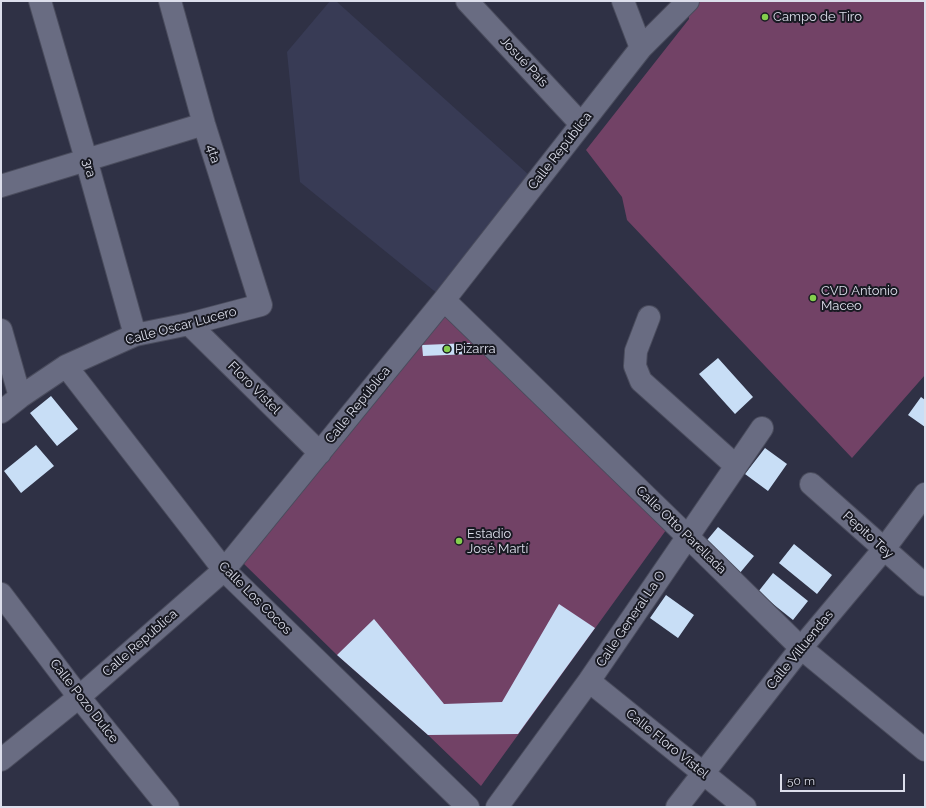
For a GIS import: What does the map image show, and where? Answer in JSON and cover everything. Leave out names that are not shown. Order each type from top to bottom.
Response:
[{"type":"street","name":"3ra","points":[[40,1],[86,159],[134,335]]},
{"type":"street","name":"4ta","points":[[170,1],[204,124],[261,305]]},
{"type":"street","name":"Josué País","points":[[466,1],[581,124]]},
{"type":"street","points":[[624,1],[641,48]]},
{"type":"street","name":"Calle República","points":[[1,760],[79,697],[224,570],[444,300],[641,48],[688,1]]},
{"type":"street","points":[[1,186],[204,124]]},
{"type":"street","name":"Calle Otto Parellada","points":[[444,300],[801,648],[925,750]]},
{"type":"street","name":"Calle Oscar Lucero","points":[[1,412],[20,397],[66,366],[134,335],[188,324],[261,305]]},
{"type":"street","points":[[649,317],[636,351],[635,366],[642,381],[736,466]]},
{"type":"street","name":"Floro Vistel","points":[[188,324],[320,453]]},
{"type":"street","points":[[1,330],[20,397]]},
{"type":"street","name":"Calle Los Cocos","points":[[66,366],[224,570],[468,807]]},
{"type":"street","name":"Calle General La O","points":[[497,807],[589,681],[762,428]]},
{"type":"street","name":"Pepito Tey","points":[[811,484],[925,585]]},
{"type":"street","name":"Calle Villuendas","points":[[677,807],[801,648],[884,549],[925,494]]},
{"type":"street","name":"Calle Pozo Dulce","points":[[1,594],[79,697],[168,807]]},
{"type":"street","name":"Calle Floro Vistel","points":[[589,681],[745,807]]},
{"type":"shaded area","points":[[330,1],[336,1],[529,175],[438,294],[300,182],[287,52]]},
{"type":"shaded area","name":"CVD Antonio Maceo","points":[[687,1],[925,1],[925,375],[852,458],[627,220],[622,197],[586,150],[689,19]]},
{"type":"shaded area","name":"Estadio José Martí","points":[[441,313],[669,526],[481,786],[428,735],[337,655],[243,563]]},
{"type":"building","name":"Pizarra","points":[[470,343],[471,354],[423,356],[422,345]]},
{"type":"building","points":[[718,358],[753,397],[735,414],[699,374]]},
{"type":"building","points":[[51,396],[78,429],[57,446],[30,413]]},
{"type":"building","points":[[921,397],[925,400],[925,427],[908,415]]},
{"type":"building","points":[[36,445],[54,466],[21,493],[4,471]]},
{"type":"building","points":[[765,448],[787,464],[768,491],[745,474]]},
{"type":"building","points":[[718,527],[754,556],[739,574],[703,545]]},
{"type":"building","points":[[794,544],[832,575],[817,594],[779,563]]},
{"type":"building","points":[[773,573],[808,601],[793,620],[758,592]]},
{"type":"building","points":[[666,595],[694,615],[678,638],[650,618]]},
{"type":"building","points":[[559,604],[595,628],[518,734],[428,735],[337,655],[374,619],[444,704],[502,702]]},
{"type":"place","name":"Campo de Tiro","points":[[765,17]]},
{"type":"place","name":"CVD Antonio Maceo","points":[[813,298]]},
{"type":"place","name":"Pizarra","points":[[447,349]]},
{"type":"place","name":"Estadio José Martí","points":[[459,541]]}]
